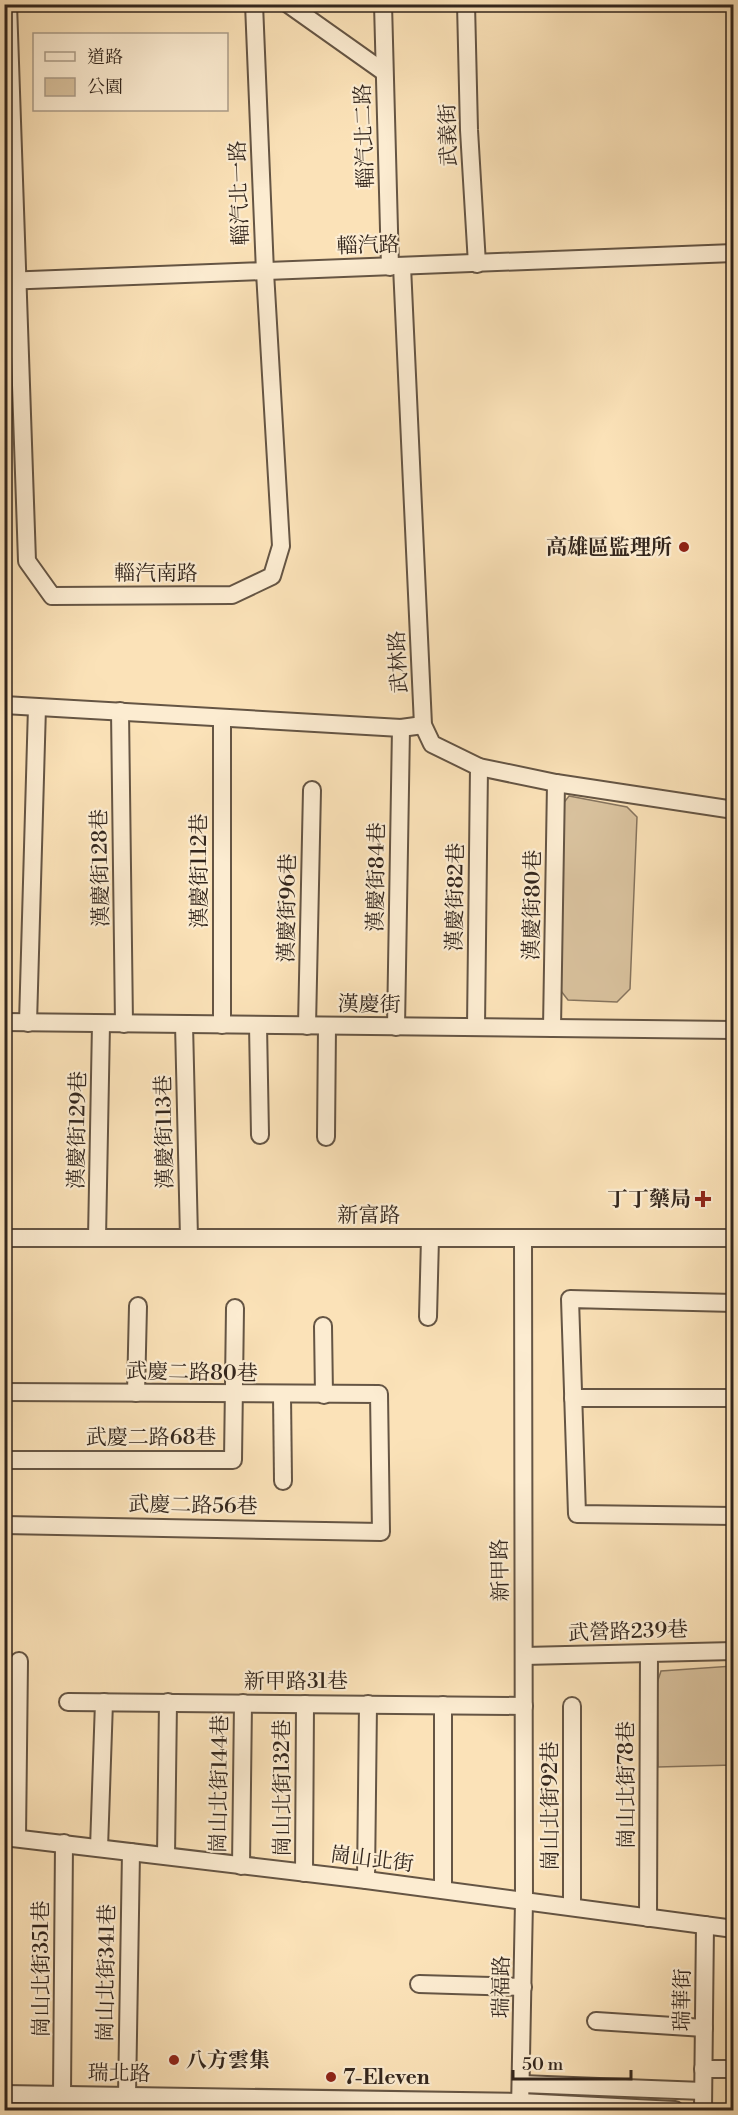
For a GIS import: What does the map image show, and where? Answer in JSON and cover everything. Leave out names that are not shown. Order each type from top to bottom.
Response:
[{"type":"street","points":[[8,4],[11,281]]},
{"type":"street","name":"輜汽北一路","points":[[254,4],[265,272]]},
{"type":"street","points":[[288,4],[384,72]]},
{"type":"street","name":"輜汽北二路","points":[[383,4],[384,72],[396,266]]},
{"type":"street","name":"武義街","points":[[466,4],[469,130],[477,264]]},
{"type":"street","name":"輜汽路","points":[[11,281],[734,254]]},
{"type":"street","name":"武林路","points":[[396,266],[423,725]]},
{"type":"street","name":"輜汽南路","points":[[11,281],[27,561],[52,596],[232,595],[272,576],[281,546],[265,272]]},
{"type":"street","points":[[4,705],[401,728],[423,725],[432,744],[479,767],[556,783],[734,810]]},
{"type":"street","points":[[28,1023],[37,707]]},
{"type":"street","name":"漢慶街128巷","points":[[120,711],[124,1024]]},
{"type":"street","name":"漢慶街112巷","points":[[222,718],[222,1025]]},
{"type":"street","name":"漢慶街84巷","points":[[396,1027],[401,728]]},
{"type":"street","name":"漢慶街82巷","points":[[476,1028],[479,767]]},
{"type":"street","name":"漢慶街80巷","points":[[552,1028],[556,783]]},
{"type":"street","name":"漢慶街96巷","points":[[308,1026],[312,790]]},
{"type":"street","name":"漢慶街","points":[[4,1022],[734,1030]]},
{"type":"street","name":"漢慶街129巷","points":[[97,1238],[101,1024]]},
{"type":"street","name":"漢慶街113巷","points":[[184,1024],[189,1238]]},
{"type":"street","points":[[258,1025],[260,1135]]},
{"type":"street","points":[[326,1137],[327,1026]]},
{"type":"street","name":"新富路","points":[[4,1238],[734,1238]]},
{"type":"street","points":[[428,1317],[430,1238]]},
{"type":"street","name":"新甲路","points":[[523,1238],[524,1901]]},
{"type":"street","points":[[734,1303],[570,1299],[577,1514],[734,1516]]},
{"type":"street","points":[[136,1394],[138,1306]]},
{"type":"street","points":[[234,1394],[235,1308]]},
{"type":"street","points":[[323,1326],[324,1395]]},
{"type":"street","name":"武慶二路80巷","points":[[4,1392],[379,1394],[381,1532]]},
{"type":"street","name":"武慶二路68巷","points":[[4,1460],[233,1460],[234,1394]]},
{"type":"street","points":[[282,1395],[283,1481]]},
{"type":"street","points":[[573,1398],[734,1398]]},
{"type":"street","name":"武慶二路56巷","points":[[4,1525],[381,1532]]},
{"type":"street","name":"武營路239巷","points":[[524,1656],[734,1651]]},
{"type":"street","name":"崗山北街78巷","points":[[648,1917],[649,1653]]},
{"type":"street","points":[[11,1838],[19,1661]]},
{"type":"street","name":"新甲路31巷","points":[[68,1702],[524,1706]]},
{"type":"street","points":[[99,1848],[104,1702]]},
{"type":"street","points":[[166,1856],[168,1702]]},
{"type":"street","name":"崗山北街144巷","points":[[241,1866],[243,1703]]},
{"type":"street","name":"崗山北街132巷","points":[[304,1873],[305,1704]]},
{"type":"street","points":[[366,1880],[368,1704]]},
{"type":"street","points":[[442,1705],[443,1890]]},
{"type":"street","name":"崗山北街92巷","points":[[572,1706],[572,1906]]},
{"type":"street","name":"崗山北街","points":[[11,1838],[366,1880],[734,1929]]},
{"type":"street","name":"崗山北街351巷","points":[[62,2095],[64,1843]]},
{"type":"street","name":"崗山北街341巷","points":[[127,2096],[131,1851]]},
{"type":"street","name":"瑞福路","points":[[520,2106],[524,1901]]},
{"type":"street","name":"瑞華街","points":[[703,2110],[705,1925]]},
{"type":"street","points":[[419,1984],[524,1987]]},
{"type":"street","points":[[596,2021],[704,2028]]},
{"type":"street","points":[[703,2069],[734,2069]]},
{"type":"street","points":[[521,2084],[703,2091]]},
{"type":"street","name":"瑞北路","points":[[4,2094],[127,2096],[228,2104],[520,2106],[675,2110]]},
{"type":"green space","points":[[569,796],[627,807],[637,817],[630,989],[617,1002],[568,1000],[561,991],[562,805]]},
{"type":"green space","points":[[733,1666],[733,1765],[658,1767],[657,1683],[661,1671]]},
{"type":"place","name":"高雄區監理所","points":[[684,547]]},
{"type":"place","name":"丁丁藥局","points":[[703,1199]]},
{"type":"place","name":"八方雲集","points":[[174,2060]]},
{"type":"place","name":"7-Eleven","points":[[331,2077]]}]
